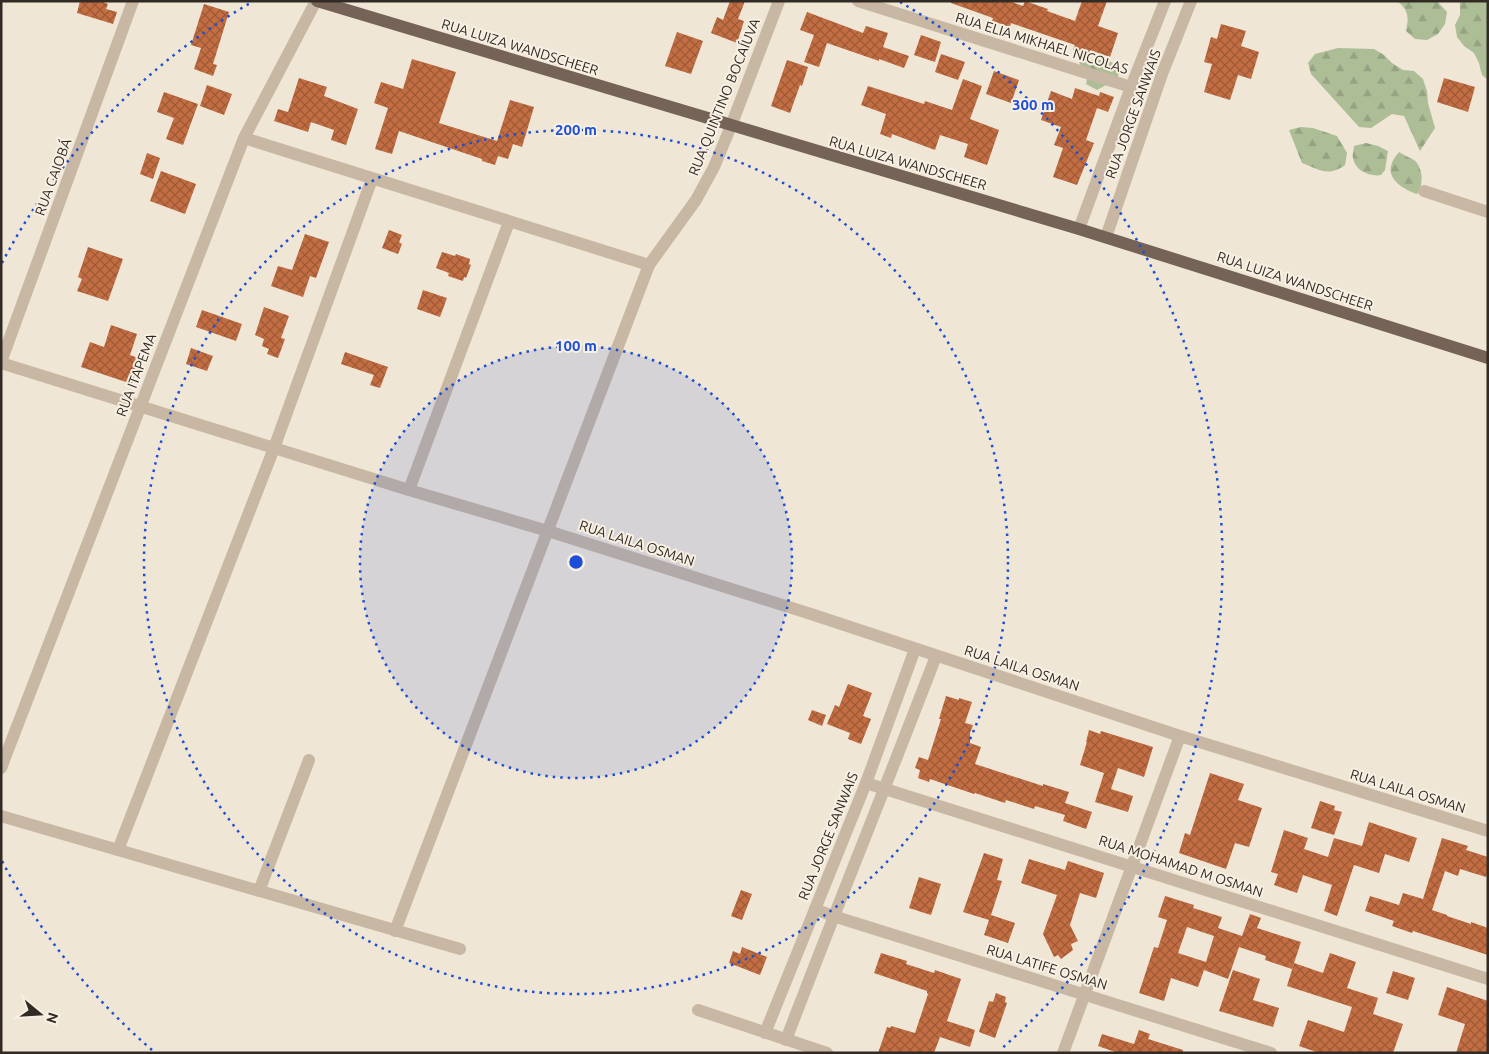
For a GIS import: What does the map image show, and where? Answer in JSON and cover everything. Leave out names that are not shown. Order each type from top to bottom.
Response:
[{"type":"main road","name":"RUA LUIZA WANDSCHEER","points":[[317,1],[1106,237],[1488,358]]},
{"type":"street","name":"RUA CAIOBÁ","points":[[1,362],[133,1]]},
{"type":"street","name":"RUA ITAPEMA","points":[[1,768],[244,138],[317,1]]},
{"type":"street","name":"RUA QUINTINO BOCAÍUVA","points":[[395,931],[649,265],[696,200],[714,166],[779,1]]},
{"type":"street","name":"RUA ELIA MIKHAEL NICOLAS","points":[[858,1],[1131,87]]},
{"type":"street","name":"RUA JORGE SANWAIS","points":[[1079,229],[1165,1]]},
{"type":"street","name":"RUA JORGE SANWAIS","points":[[1106,237],[1162,74],[1191,1]]},
{"type":"street","points":[[244,138],[649,265]]},
{"type":"street","points":[[118,850],[274,448],[372,179]]},
{"type":"street","points":[[1424,192],[1488,212]]},
{"type":"street","points":[[409,490],[509,222]]},
{"type":"street","name":"RUA LAILA OSMAN","points":[[1,362],[409,490],[548,530],[814,615],[1180,736],[1488,832]]},
{"type":"street","name":"RUA JORGE SANWAIS","points":[[765,1033],[866,783],[915,649]]},
{"type":"street","points":[[786,1040],[936,656]]},
{"type":"street","points":[[1064,1053],[1180,736]]},
{"type":"street","points":[[259,891],[310,760]]},
{"type":"street","name":"RUA MOHAMAD M OSMAN","points":[[866,783],[1488,979]]},
{"type":"street","points":[[1,816],[460,949]]},
{"type":"street","name":"RUA LATIFE OSMAN","points":[[815,908],[833,916],[1271,1053]]},
{"type":"street","points":[[698,1010],[827,1053]]},
{"type":"green space","points":[[1397,1],[1437,1],[1447,12],[1445,24],[1438,34],[1427,40],[1415,39],[1406,31],[1407,14]]},
{"type":"green space","points":[[1460,1],[1488,1],[1488,80],[1482,75],[1474,53],[1464,46],[1457,37],[1455,25],[1460,15]]},
{"type":"green space","points":[[1338,48],[1374,49],[1403,70],[1414,71],[1423,79],[1435,128],[1420,151],[1404,116],[1392,114],[1371,128],[1359,127],[1311,74],[1308,63],[1315,54]]},
{"type":"green space","points":[[1084,59],[1105,60],[1121,67],[1117,79],[1097,90],[1086,84],[1087,78],[1079,62]]},
{"type":"green space","points":[[1301,127],[1313,128],[1337,136],[1347,153],[1345,165],[1334,171],[1324,171],[1302,163],[1289,130]]},
{"type":"green space","points":[[1366,143],[1388,151],[1385,170],[1381,175],[1372,175],[1364,172],[1354,163],[1354,146]]},
{"type":"green space","points":[[1399,152],[1414,160],[1421,171],[1422,181],[1417,194],[1402,187],[1391,174],[1392,162]]},
{"type":"building","points":[[80,1],[100,1],[108,4],[106,9],[117,12],[113,24],[77,13]]},
{"type":"building","points":[[730,1],[745,1],[738,19],[744,21],[737,43],[711,33],[717,17],[723,20]]},
{"type":"building","points":[[951,1],[1009,1],[1023,6],[1025,1],[1075,21],[1082,1],[1107,1],[1098,26],[1118,33],[1110,57],[1090,50],[1089,55],[1073,50],[1075,45],[1011,23],[1010,27],[992,21],[993,18],[951,3]]},
{"type":"building","points":[[204,4],[229,12],[213,64],[217,65],[213,76],[194,69],[201,48],[191,45]]},
{"type":"building","points":[[807,12],[863,33],[866,26],[888,33],[883,47],[909,56],[904,68],[827,43],[819,67],[804,62],[814,35],[800,30]]},
{"type":"building","points":[[1221,24],[1246,31],[1241,46],[1259,52],[1251,79],[1238,75],[1230,100],[1204,92],[1212,64],[1204,62],[1211,37],[1217,39]]},
{"type":"building","points":[[677,32],[703,41],[691,74],[665,66]]},
{"type":"building","points":[[921,35],[941,42],[935,62],[914,55]]},
{"type":"building","points":[[941,54],[965,62],[958,80],[935,72]]},
{"type":"building","points":[[412,59],[456,72],[439,123],[497,141],[510,100],[534,107],[522,147],[513,144],[508,159],[498,156],[495,165],[399,131],[392,154],[375,149],[388,108],[374,103],[381,82],[403,89]]},
{"type":"building","points":[[787,60],[808,67],[790,113],[771,106]]},
{"type":"building","points":[[994,71],[1019,80],[1011,103],[986,94]]},
{"type":"building","points":[[299,78],[327,87],[324,96],[358,109],[346,145],[331,140],[334,130],[311,122],[308,132],[274,121],[278,109],[288,112]]},
{"type":"building","points":[[1444,78],[1475,87],[1468,112],[1437,102]]},
{"type":"building","points":[[963,79],[982,86],[970,119],[999,130],[987,165],[964,157],[968,144],[940,135],[935,150],[892,134],[891,138],[880,134],[886,114],[861,105],[868,86],[924,104],[925,101],[952,110]]},
{"type":"building","points":[[207,85],[232,94],[224,115],[200,106]]},
{"type":"building","points":[[1075,88],[1099,96],[1100,92],[1114,97],[1108,112],[1097,108],[1086,140],[1094,143],[1077,185],[1053,177],[1063,148],[1054,145],[1061,127],[1041,120],[1051,91],[1072,99]]},
{"type":"building","points":[[164,92],[198,104],[183,145],[166,139],[174,118],[157,112]]},
{"type":"building","points":[[147,153],[160,158],[153,179],[140,174]]},
{"type":"building","points":[[161,171],[196,184],[185,214],[150,201]]},
{"type":"building","points":[[389,230],[402,235],[399,242],[402,244],[398,254],[382,248]]},
{"type":"building","points":[[305,234],[329,242],[316,278],[310,276],[303,297],[271,286],[278,266],[292,270]]},
{"type":"building","points":[[88,247],[123,259],[108,301],[77,291],[82,279],[78,277]]},
{"type":"building","points":[[442,252],[470,259],[469,264],[471,265],[463,281],[448,276],[449,273],[436,268]]},
{"type":"building","points":[[423,290],[447,298],[440,317],[417,309]]},
{"type":"building","points":[[264,307],[289,316],[281,338],[285,339],[278,358],[267,354],[269,349],[262,346],[264,339],[255,335]]},
{"type":"building","points":[[202,310],[242,324],[236,341],[196,327]]},
{"type":"building","points":[[111,325],[137,334],[130,355],[141,359],[132,384],[81,367],[90,342],[104,347]]},
{"type":"building","points":[[191,348],[213,356],[207,371],[186,364]]},
{"type":"building","points":[[345,352],[388,367],[380,388],[370,385],[374,375],[341,364]]},
{"type":"building","points":[[848,684],[872,693],[863,716],[871,719],[861,744],[848,739],[850,733],[827,724],[835,705],[839,707]]},
{"type":"building","points":[[946,696],[972,702],[965,723],[973,725],[970,733],[970,743],[981,747],[975,764],[1043,786],[1043,784],[1069,792],[1065,803],[1092,812],[1086,829],[1063,821],[1065,815],[1035,806],[1034,809],[1006,800],[1005,803],[930,779],[929,782],[918,778],[920,770],[915,768],[919,757],[928,760]]},
{"type":"building","points":[[812,710],[826,715],[822,726],[808,720]]},
{"type":"building","points":[[1089,730],[1100,734],[1101,731],[1153,747],[1144,777],[1118,768],[1111,789],[1133,796],[1128,812],[1095,802],[1104,773],[1080,765]]},
{"type":"building","points":[[1210,773],[1244,784],[1238,800],[1262,808],[1249,847],[1235,843],[1226,869],[1179,853],[1185,833],[1190,835]]},
{"type":"building","points":[[1320,801],[1335,806],[1334,810],[1342,812],[1334,835],[1311,828]]},
{"type":"building","points":[[1369,822],[1417,838],[1409,862],[1385,854],[1379,873],[1354,865],[1337,916],[1324,911],[1332,885],[1303,875],[1297,893],[1274,885],[1278,874],[1271,872],[1284,830],[1308,838],[1304,849],[1328,857],[1334,838],[1362,846]]},
{"type":"building","points":[[1442,838],[1468,846],[1466,850],[1488,857],[1486,877],[1460,869],[1458,876],[1445,871],[1432,910],[1488,928],[1488,955],[1392,926],[1394,921],[1365,911],[1370,896],[1399,905],[1403,893],[1423,899]]},
{"type":"building","points":[[984,853],[1003,859],[997,880],[1002,881],[991,915],[1015,923],[1008,943],[984,935],[989,920],[963,912]]},
{"type":"building","points":[[1029,859],[1065,870],[1068,861],[1104,873],[1096,898],[1080,893],[1070,925],[1078,941],[1071,944],[1073,950],[1061,959],[1058,955],[1054,957],[1043,934],[1057,895],[1021,883]]},
{"type":"building","points":[[919,877],[941,884],[931,915],[909,908]]},
{"type":"building","points":[[741,890],[752,894],[742,920],[731,916]]},
{"type":"building","points":[[1165,896],[1194,905],[1193,908],[1222,917],[1218,928],[1242,936],[1250,914],[1261,918],[1257,928],[1301,942],[1292,969],[1265,960],[1266,956],[1239,947],[1228,979],[1204,970],[1198,987],[1171,978],[1164,1001],[1139,993],[1154,947],[1158,948],[1167,920],[1158,917]],"holes":[[[1187,927],[1214,936],[1206,962],[1178,953]]]},
{"type":"building","points":[[742,947],[767,957],[760,975],[729,963],[733,951],[740,954]]},
{"type":"building","points":[[881,953],[907,961],[906,964],[934,973],[935,970],[961,979],[947,1021],[975,1030],[970,1047],[940,1037],[934,1053],[878,1053],[887,1027],[890,1028],[891,1026],[915,1033],[928,994],[927,991],[874,973]]},
{"type":"building","points":[[1330,953],[1356,962],[1347,988],[1378,998],[1373,1014],[1403,1024],[1393,1053],[1319,1053],[1299,1046],[1308,1020],[1344,1032],[1352,1007],[1287,986],[1294,963],[1323,973]]},
{"type":"building","points":[[1233,970],[1260,979],[1253,1000],[1279,1008],[1273,1027],[1219,1011]]},
{"type":"building","points":[[1393,971],[1415,978],[1408,1000],[1386,993]]},
{"type":"building","points":[[1447,987],[1488,1001],[1488,1053],[1456,1053],[1465,1024],[1438,1015]]},
{"type":"building","points":[[996,993],[1006,997],[1005,1002],[1007,1003],[995,1038],[979,1032],[989,1001],[993,1002]]},
{"type":"building","points":[[1139,1030],[1150,1034],[1148,1039],[1183,1050],[1183,1053],[1118,1053],[1098,1046],[1102,1034],[1134,1044]]}]
